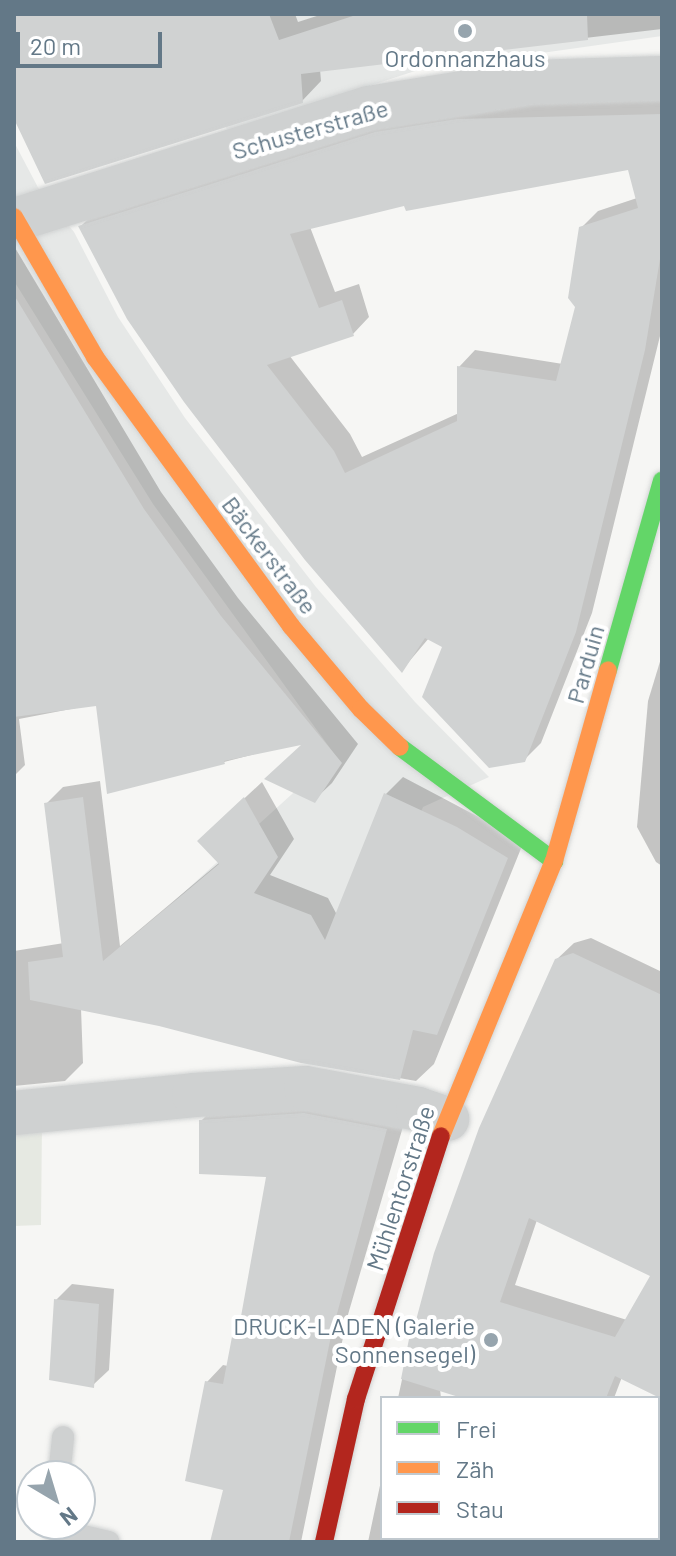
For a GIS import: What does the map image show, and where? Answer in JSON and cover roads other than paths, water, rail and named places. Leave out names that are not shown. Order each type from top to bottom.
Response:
[{"type":"street","name":"Schusterstraße","points":[[15,218],[369,108],[531,82],[662,78]]},
{"type":"street","name":"Bäckerstraße","points":[[15,218],[95,357],[291,626],[351,697],[410,757],[554,861]]},
{"type":"street","name":"Parduin","points":[[554,861],[662,481]]},
{"type":"street","name":"Mühlentorstraße","points":[[324,1542],[369,1403],[447,1119],[554,861]]},
{"type":"street","points":[[14,1113],[179,1096],[306,1088],[418,1109],[447,1119]]},
{"type":"lane","points":[[61,1460],[63,1437]]},
{"type":"place","name":"Ordonnanzhaus","points":[[465,31]]},
{"type":"place","name":"DRUCK-LADEN (Galerie Sonnensegel)","points":[[491,1340]]}]
